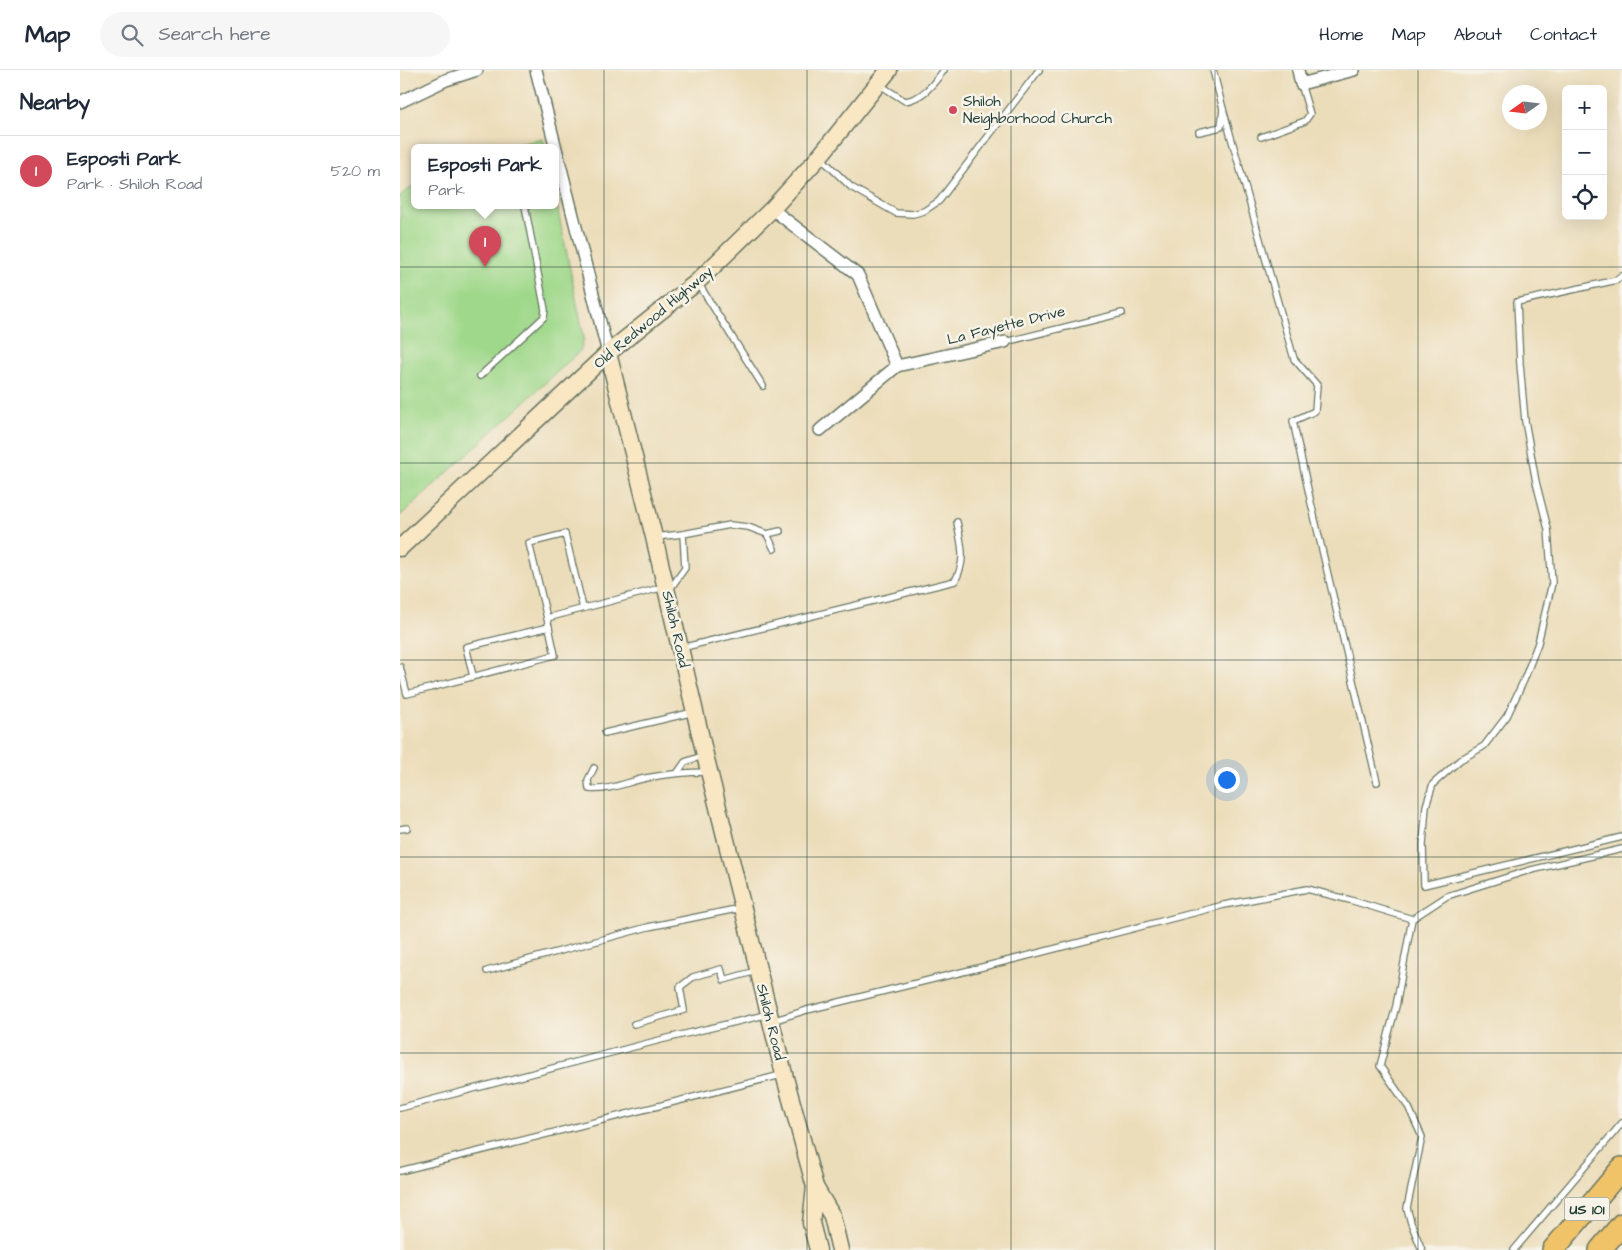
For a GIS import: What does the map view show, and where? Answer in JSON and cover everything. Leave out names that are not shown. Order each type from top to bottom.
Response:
[{"type":"highway","name":"US 101","points":[[1552,1250],[1622,1168]]},
{"type":"highway","name":"US 101","points":[[1600,1250],[1622,1224]]},
{"type":"main road","name":"Old Redwood Highway","points":[[400,548],[608,353],[697,282],[772,209],[819,157],[889,70]]},
{"type":"main road","name":"Shiloh Road","points":[[608,353],[784,1074],[815,1188],[832,1216],[840,1250]]},
{"type":"main road","name":"Shiloh Road","points":[[815,1188],[811,1223],[818,1250]]},
{"type":"street","points":[[400,102],[444,75],[477,70]]},
{"type":"street","name":"Shiloh Road","points":[[536,70],[552,144]]},
{"type":"street","points":[[1298,70],[1301,84],[1354,70]]},
{"type":"street","name":"Shiloh Road","points":[[559,175],[608,353]]},
{"type":"street","points":[[772,209],[858,276],[897,366]]},
{"type":"street","name":"La Fayette Drive","points":[[820,430],[897,366],[1005,342]]},
{"type":"lane","points":[[878,84],[905,101],[915,100],[930,88],[944,70]]},
{"type":"lane","points":[[819,157],[851,187],[896,213],[913,214],[924,210],[939,201],[1039,70]]},
{"type":"lane","points":[[1214,70],[1223,109],[1294,359],[1318,385],[1315,411],[1293,421],[1377,782]]},
{"type":"lane","points":[[1261,137],[1305,121],[1310,114],[1301,84]]},
{"type":"lane","points":[[1200,132],[1221,127],[1223,109]]},
{"type":"lane","points":[[480,376],[544,317],[546,310],[526,209]]},
{"type":"lane","points":[[1622,276],[1617,280],[1517,302],[1525,421],[1536,482],[1548,529],[1552,583],[1538,642],[1524,680],[1507,716],[1484,746],[1460,760],[1433,784],[1426,806],[1423,845],[1424,885],[1622,837]]},
{"type":"lane","points":[[697,282],[763,386]]},
{"type":"lane","name":"La Fayette Drive","points":[[1005,342],[1122,313]]},
{"type":"lane","points":[[681,648],[955,581],[961,570],[963,554],[957,522]]},
{"type":"lane","points":[[654,537],[683,534],[730,525],[748,527],[767,534],[780,531]]},
{"type":"lane","points":[[400,667],[407,694],[555,656],[529,543],[565,534],[583,608]]},
{"type":"lane","points":[[547,618],[583,608],[667,590],[685,568],[683,534]]},
{"type":"lane","points":[[767,534],[774,549]]},
{"type":"lane","points":[[473,676],[466,647],[549,627]]},
{"type":"lane","points":[[605,733],[696,712]]},
{"type":"lane","points":[[678,772],[685,762],[705,755]]},
{"type":"lane","points":[[594,768],[588,780],[590,789],[601,790],[644,778],[678,772],[710,772]]},
{"type":"lane","points":[[400,830],[407,828]]},
{"type":"lane","points":[[1422,1250],[1411,1224],[1407,1208],[1422,1137],[1409,1108],[1380,1066],[1396,1006],[1412,919],[1447,896],[1527,871],[1622,849]]},
{"type":"lane","points":[[400,1108],[660,1040],[807,1010],[1224,905],[1307,889],[1412,919]]},
{"type":"lane","points":[[486,971],[648,927],[743,907]]},
{"type":"lane","points":[[634,1024],[684,1010],[680,987],[693,977],[721,969],[724,980],[758,971]]},
{"type":"lane","points":[[400,1171],[784,1074]]},
{"type":"lane","points":[[1514,1250],[1622,1123]]},
{"type":"green space","points":[[543,139],[544,144],[520,144]]},
{"type":"green space","points":[[411,187],[411,209],[558,209],[584,338],[580,351],[400,516],[400,196]]},
{"type":"place","name":"Shiloh Neighborhood Church","points":[[953,110]]},
{"type":"place","name":"Esposti Park","points":[[485,267]]}]
